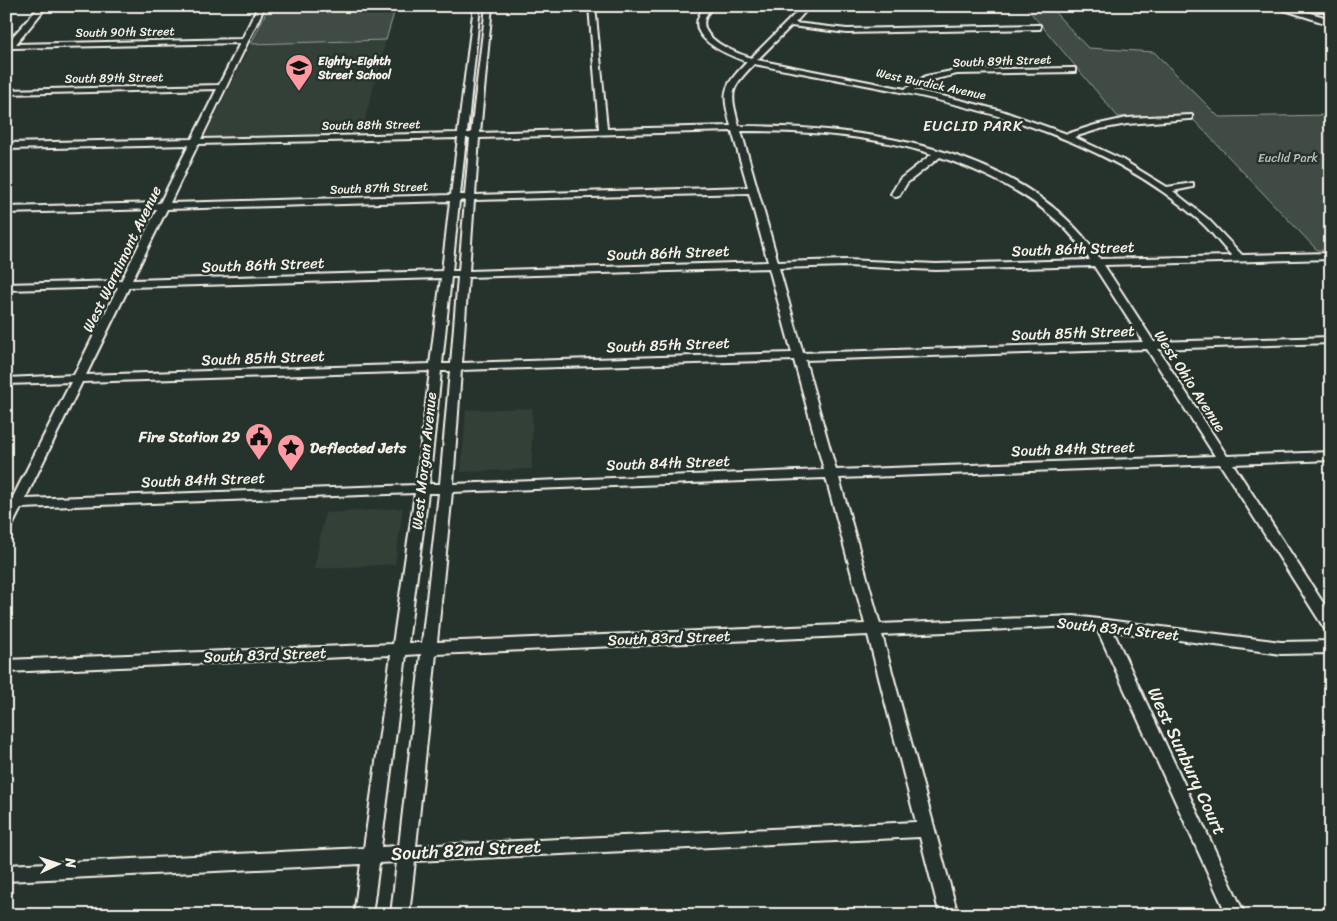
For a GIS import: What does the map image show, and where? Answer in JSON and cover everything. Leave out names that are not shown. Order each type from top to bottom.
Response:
[{"type":"main road","points":[[1276,6],[1331,22]]},
{"type":"main road","points":[[1298,6],[1331,16]]},
{"type":"street","points":[[7,47],[44,6]]},
{"type":"street","name":"West Warnimont Avenue","points":[[6,525],[11,504],[79,379],[262,6]]},
{"type":"street","name":"West Morgan Avenue","points":[[363,915],[422,488],[434,368],[477,6]]},
{"type":"street","name":"West Morgan Avenue","points":[[400,915],[446,488],[489,6]]},
{"type":"street","points":[[592,6],[603,131]]},
{"type":"street","name":"West Burdick Avenue","points":[[710,6],[702,15],[700,24],[702,32],[719,46],[752,61],[907,91],[999,112],[1068,137],[1118,161],[1166,190],[1205,221],[1240,259]]},
{"type":"street","points":[[807,6],[733,82],[728,94],[735,128],[800,356],[949,915]]},
{"type":"street","points":[[789,24],[847,31],[1038,27]]},
{"type":"street","name":"South 90th Street","points":[[7,47],[245,41]]},
{"type":"street","points":[[470,62],[483,62]]},
{"type":"street","name":"South 89th Street","points":[[907,91],[929,78],[957,72],[1072,70]]},
{"type":"street","name":"South 89th Street","points":[[6,92],[222,87]]},
{"type":"street","points":[[1068,137],[1120,120],[1189,117]]},
{"type":"street","name":"South 88th Street","points":[[6,146],[735,128]]},
{"type":"street","name":"West Ohio Avenue","points":[[735,128],[824,130],[877,138],[938,154],[1000,178],[1040,203],[1072,229],[1098,264],[1331,627]]},
{"type":"street","points":[[896,194],[903,181],[938,154]]},
{"type":"street","points":[[1166,190],[1190,185]]},
{"type":"street","name":"South 87th Street","points":[[6,210],[753,190]]},
{"type":"street","name":"South 86th Street","points":[[6,287],[846,263],[936,268],[1331,256]]},
{"type":"street","name":"South 85th Street","points":[[6,381],[1331,340]]},
{"type":"street","name":"South 84th Street","points":[[11,504],[1331,456]]},
{"type":"street","name":"South 83rd Street","points":[[6,666],[1074,621],[1281,648],[1331,647]]},
{"type":"street","name":"West Sunbury Court","points":[[1102,624],[1236,915]]},
{"type":"street","name":"South 82nd Street","points":[[6,873],[926,829]]},
{"type":"shaded area","name":"Eighty-Eighth Street School","points":[[386,40],[361,134],[205,137],[251,44]]},
{"type":"shaded area","points":[[532,408],[532,469],[461,472],[466,410]]},
{"type":"shaded area","points":[[403,508],[395,564],[314,569],[325,513]]},
{"type":"green space","points":[[269,6],[396,6],[386,40],[251,44]]},
{"type":"green space","name":"Euclid Park","points":[[1025,6],[1049,6],[1088,48],[1154,52],[1219,117],[1331,115],[1331,250],[1317,250],[1188,114],[1118,117]]},
{"type":"place","name":"Eighty-Eighth Street School","points":[[299,92]]},
{"type":"place","name":"Fire Station 29","points":[[259,461]]},
{"type":"place","name":"Deflected Jets","points":[[291,472]]},
{"type":"district","name":"EUCLID PARK","points":[[973,126]]}]
